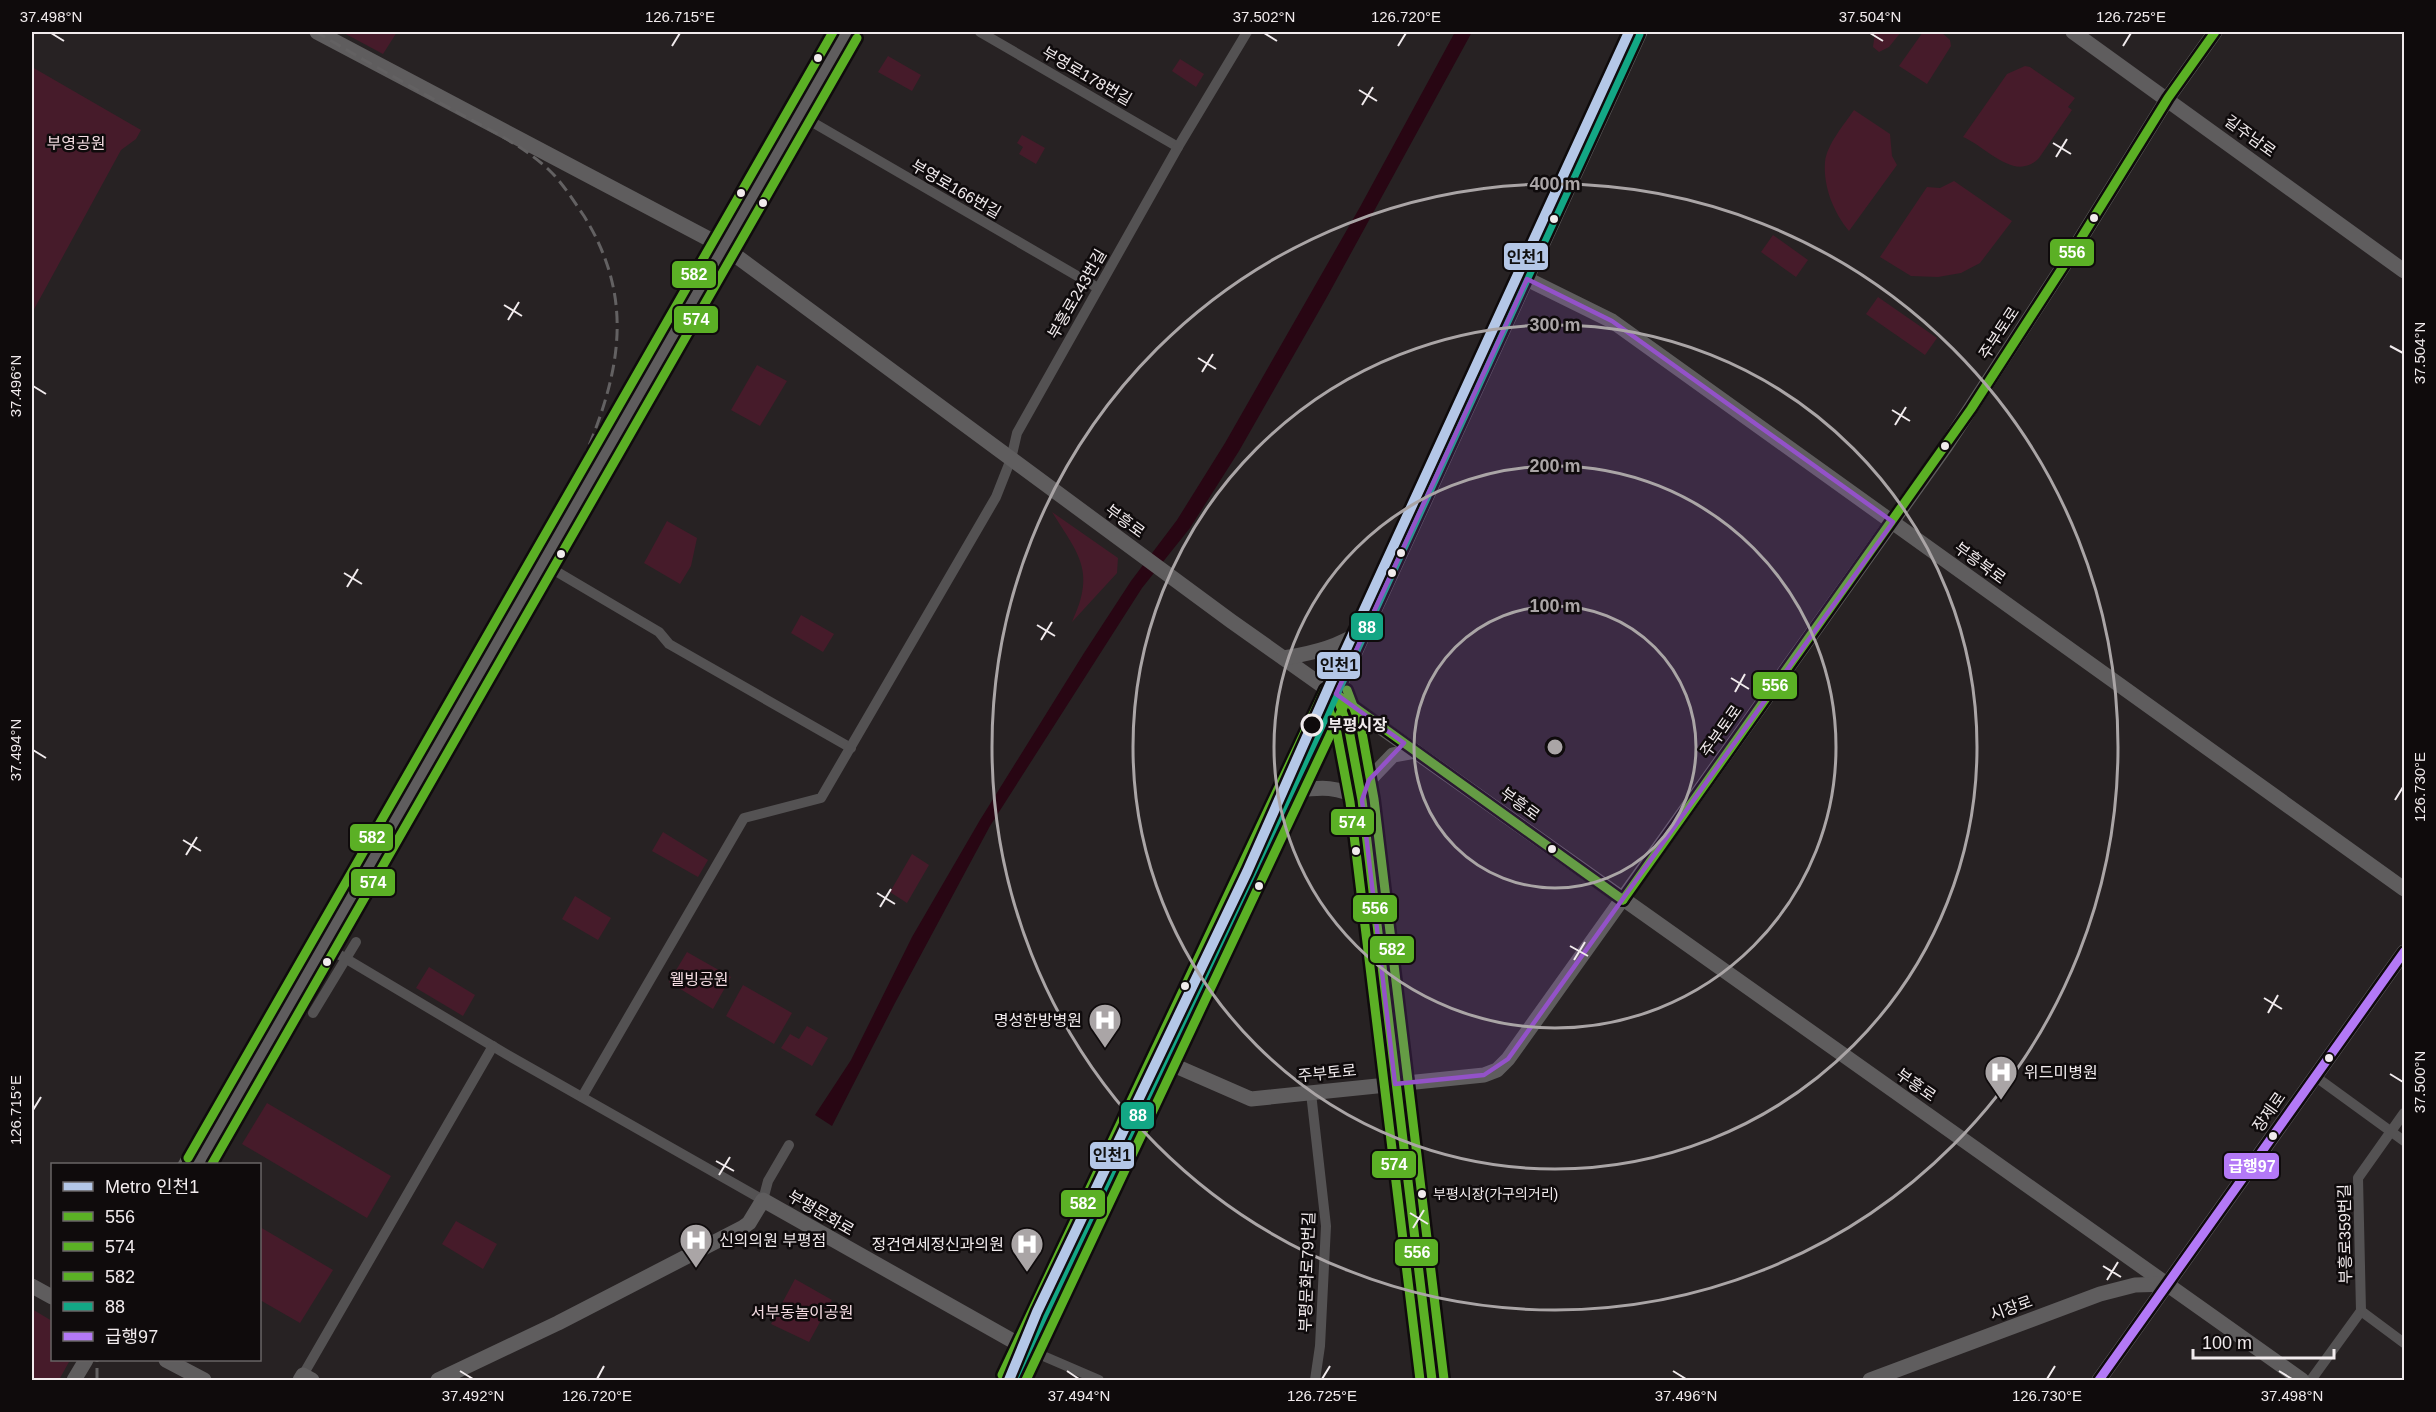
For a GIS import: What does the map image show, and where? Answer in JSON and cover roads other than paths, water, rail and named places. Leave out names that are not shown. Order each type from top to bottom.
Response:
[{"type":"street","name":"부흥로","points":[[317,32],[723,247],[1181,585],[2302,1380]]},
{"type":"street","points":[[199,1163],[847,32]]},
{"type":"street","name":"부영로178번길","points":[[980,32],[1178,147]]},
{"type":"street","name":"부흥로243번길","points":[[582,1097],[744,818],[821,798],[996,497],[1011,459],[1017,433],[1178,147],[1247,32]]},
{"type":"street","points":[[1013,1380],[1336,694],[1638,32]]},
{"type":"street","name":"길주남로","points":[[2073,32],[2168,98],[2404,271]]},
{"type":"street","name":"주부토로","points":[[1164,1061],[1251,1099],[1484,1075],[1497,1070],[1508,1059],[1623,900],[1971,410],[2168,98],[2215,32]]},
{"type":"street","name":"부영로166번길","points":[[800,114],[1098,288]]},
{"type":"street","name":"부흥북로","points":[[1527,279],[1612,321],[2404,889]]},
{"type":"street","points":[[542,563],[659,632],[669,644],[851,748]]},
{"type":"street","points":[[1284,658],[1340,645],[1366,629]]},
{"type":"street","points":[[1336,694],[1349,730],[1362,800],[1432,1380]]},
{"type":"street","points":[[1362,800],[1369,780],[1393,755],[1415,751]]},
{"type":"street","points":[[1289,791],[1329,787],[1362,800]]},
{"type":"street","points":[[314,1013],[356,942]]},
{"type":"street","points":[[323,945],[493,1046],[763,1200],[768,1181],[789,1145]]},
{"type":"street","name":"장제로","points":[[2100,1380],[2404,952]]},
{"type":"street","points":[[305,1379],[493,1046]]},
{"type":"street","points":[[2316,1077],[2404,1141]]},
{"type":"street","name":"부평문화로79번길","points":[[1311,1093],[1326,1226],[1320,1346],[1315,1380]]},
{"type":"street","name":"부흥로359번길","points":[[2361,1311],[2358,1178],[2404,1113]]},
{"type":"street","name":"부평문화로","points":[[438,1380],[558,1323],[742,1228],[749,1223],[763,1200],[1027,1349],[1099,1380]]},
{"type":"street","name":"시장로","points":[[1870,1380],[2100,1294],[2135,1285],[2169,1284]]},
{"type":"street","points":[[32,1286],[51,1296]]},
{"type":"street","points":[[2312,1380],[2361,1311],[2404,1343]]},
{"type":"street","points":[[75,1380],[85,1361]]},
{"type":"street","points":[[170,1361],[204,1380]]},
{"type":"railway","points":[[180,1163],[583,460],[606,397],[617,337],[616,307],[611,277],[600,247],[584,216],[548,169],[515,144],[316,32]]},
{"type":"railway","points":[[97,1361],[97,1380]]},
{"type":"metro line","name":"인천1","points":[[1009,1380],[1037,1312],[1247,872],[1332,680],[1629,32]]},
{"type":"place","name":"부평시장","points":[[1312,725]]},
{"type":"place","name":"명성한방병원","points":[[1105,1049]]},
{"type":"place","name":"위드미병원","points":[[2001,1101]]},
{"type":"place","name":"부평시장(가구의거리)","points":[[1422,1194]]},
{"type":"place","name":"신의의원 부평점","points":[[696,1269]]},
{"type":"place","name":"정건연세정신과의원","points":[[1027,1273]]},
{"type":"park label","name":"부영공원","points":[[76,143]]},
{"type":"park label","name":"웰빙공원","points":[[699,979]]},
{"type":"park label","name":"서부동놀이공원","points":[[802,1312]]}]
